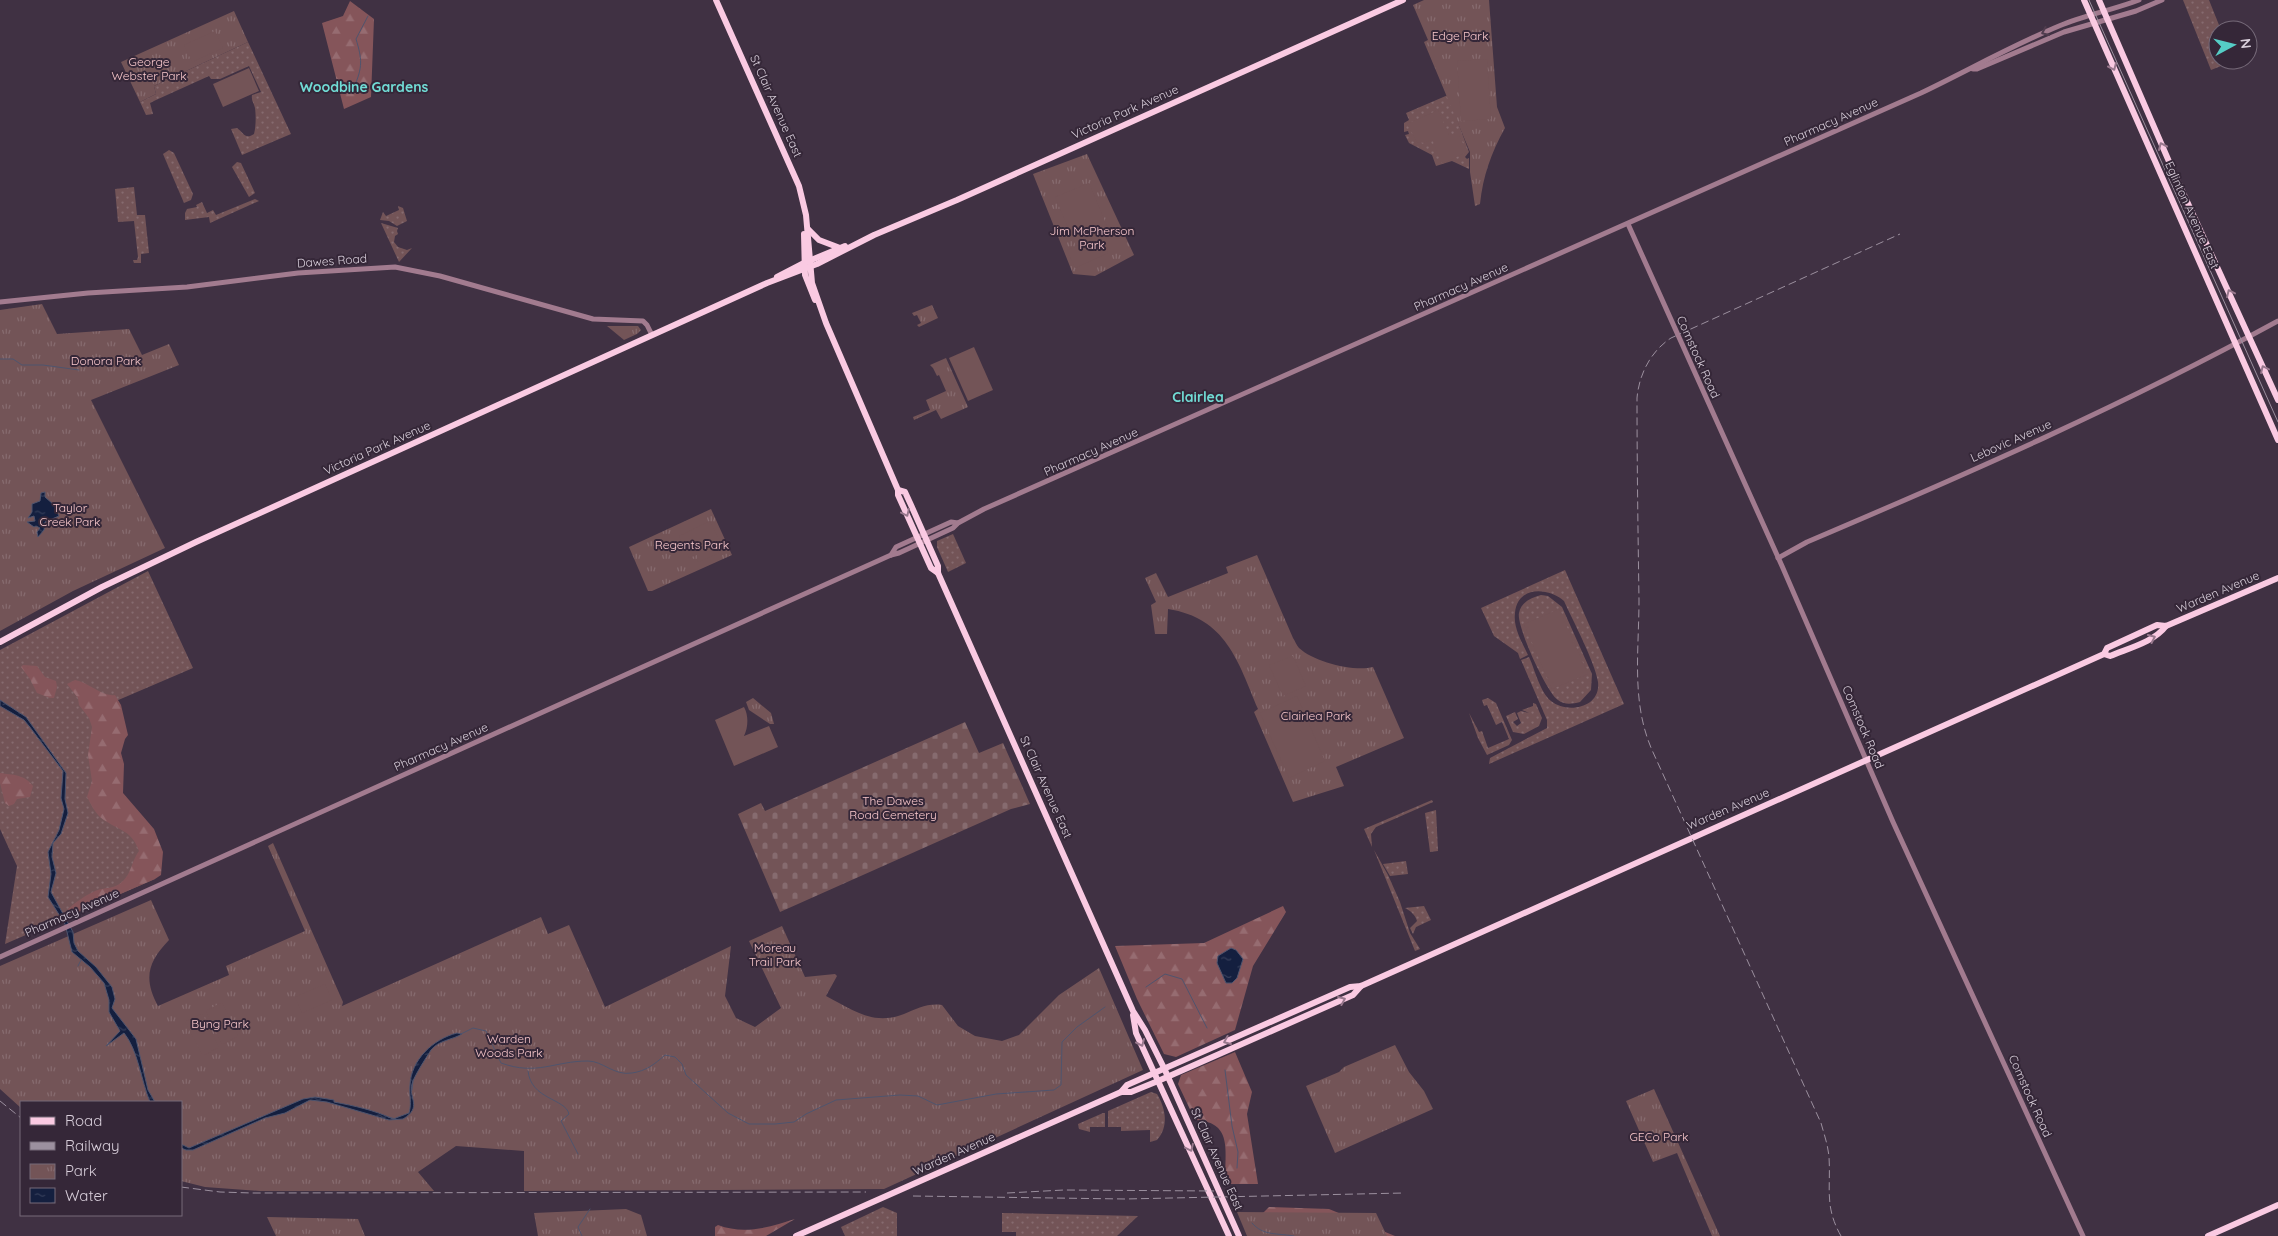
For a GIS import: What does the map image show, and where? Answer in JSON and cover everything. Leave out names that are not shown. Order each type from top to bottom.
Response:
[{"type":"main road","name":"St Clair Avenue East","points":[[716,0],[799,186],[807,226],[807,265],[823,314],[898,490],[898,495],[931,568],[938,573]]},
{"type":"main road","name":"Victoria Park Avenue","points":[[0,642],[102,587],[196,542],[807,265],[1403,0]]},
{"type":"main road","name":"Eglinton Avenue East","points":[[2084,0],[2278,440]]},
{"type":"main road","name":"Eglinton Avenue East","points":[[2099,0],[2153,127],[2278,400]]},
{"type":"main road","points":[[807,226],[819,240],[841,248]]},
{"type":"main road","name":"Victoria Park Avenue","points":[[807,265],[841,248],[857,243]]},
{"type":"main road","name":"St Clair Avenue East","points":[[898,490],[905,492],[938,566],[938,573],[1044,808],[1132,1011],[1145,1030],[1164,1068],[1239,1236]]},
{"type":"main road","name":"Warden Avenue","points":[[1121,1092],[1127,1085],[1164,1068],[1350,987],[1361,986],[2104,654],[2110,656],[2144,642],[2160,634],[2166,626],[2278,578]]},
{"type":"main road","name":"Warden Avenue","points":[[796,1236],[1121,1092],[1131,1092],[1158,1082],[1353,995],[1361,986]]},
{"type":"main road","name":"St Clair Avenue East","points":[[1132,1011],[1136,1033],[1229,1236]]},
{"type":"main road","points":[[2208,1236],[2278,1205]]},
{"type":"street","name":"Pharmacy Avenue","points":[[1972,69],[1975,65],[2032,38],[2090,15],[2140,0]]},
{"type":"street","name":"Pharmacy Avenue","points":[[0,957],[899,553],[951,522],[958,523],[1972,69],[1977,69],[2064,32],[2136,11],[2162,0]]},
{"type":"street","name":"Comstock Road","points":[[1628,224],[1866,759],[2083,1236]]},
{"type":"street","name":"Dawes Road","points":[[0,302],[88,293],[187,287],[298,273],[395,267],[440,276],[593,319],[642,321],[647,324],[652,335]]},
{"type":"street","name":"Lebovic Avenue","points":[[1778,558],[1808,542],[2040,440],[2250,338],[2278,321]]},
{"type":"green space","name":"Edge Park","points":[[1424,0],[1489,0],[1497,107],[1505,128],[1488,165],[1480,204],[1475,206],[1470,172],[1470,152],[1424,42],[1428,40],[1413,5]]},
{"type":"green space","points":[[2183,0],[2209,0],[2217,20],[2208,20],[2208,62]]},
{"type":"green space","points":[[350,1],[374,19],[371,97],[344,109],[322,23],[343,16]]},
{"type":"green space","name":"George Webster Park","points":[[234,11],[248,42],[154,86],[156,94],[140,102],[121,62]]},
{"type":"green space","points":[[215,31],[223,48],[192,62],[184,45]]},
{"type":"green space","points":[[248,42],[291,134],[242,155],[231,129],[237,128],[247,136],[254,134],[256,114],[252,95],[261,92],[249,66],[220,79],[211,79],[209,76],[156,100],[150,103],[153,114],[146,115],[140,102],[156,94],[154,86]]},
{"type":"green space","points":[[1487,59],[1491,119],[1461,121],[1457,61]]},
{"type":"green space","points":[[249,68],[259,91],[223,107],[213,84]]},
{"type":"green space","points":[[1448,95],[1469,152],[1465,157],[1469,158],[1469,169],[1452,161],[1436,166],[1432,155],[1409,143],[1405,135],[1409,134],[1408,131],[1404,132],[1404,123],[1409,120],[1406,113]]},
{"type":"green space","points":[[1438,110],[1449,135],[1459,135],[1467,152],[1442,164],[1432,139],[1425,143],[1417,142],[1407,124]]},
{"type":"green space","points":[[169,150],[174,153],[193,194],[191,200],[184,203],[163,154]]},
{"type":"green space","name":"Jim McPherson Park","points":[[1087,154],[1134,255],[1095,276],[1073,274],[1033,174]]},
{"type":"green space","points":[[237,162],[241,163],[255,193],[249,197],[232,167]]},
{"type":"green space","points":[[1089,183],[1109,231],[1076,246],[1055,197]]},
{"type":"green space","points":[[134,187],[137,215],[145,215],[149,253],[141,254],[141,263],[134,263],[133,260],[137,260],[138,257],[134,221],[118,222],[115,189]]},
{"type":"green space","points":[[255,199],[259,201],[210,223],[209,217],[185,220],[187,209],[197,207],[196,205],[202,202],[207,213],[213,210],[216,215]]},
{"type":"green space","points":[[398,206],[403,208],[407,221],[397,226],[389,221],[380,220],[383,212],[386,216],[399,210]]},
{"type":"green space","points":[[381,223],[398,228],[398,234],[395,236],[394,242],[398,247],[407,250],[412,248],[399,262]]},
{"type":"green space","points":[[1101,236],[1108,253],[1075,268],[1067,250]]},
{"type":"green space","name":"Taylor Creek Park","points":[[42,304],[57,334],[129,329],[142,355],[169,344],[179,365],[91,400],[165,548],[73,591],[0,631],[0,310]]},
{"type":"green space","points":[[932,305],[938,318],[919,327],[917,325],[921,323],[917,315],[914,316],[912,313]]},
{"type":"green space","points":[[607,326],[638,326],[641,330],[624,340]]},
{"type":"green space","points":[[974,347],[993,390],[968,401],[949,358]]},
{"type":"green space","points":[[946,358],[968,407],[941,419],[936,410],[914,420],[913,417],[930,410],[926,400],[946,391],[939,375],[937,376],[930,365]]},
{"type":"green space","name":"Regents Park","points":[[711,509],[732,555],[652,591],[648,591],[629,547]]},
{"type":"green space","points":[[710,521],[721,544],[717,545],[719,553],[698,562],[697,555],[689,558],[679,536]]},
{"type":"green space","points":[[953,534],[966,563],[948,572],[937,547],[937,541]]},
{"type":"green space","name":"Clairlea Park","points":[[1257,555],[1298,647],[1314,658],[1335,665],[1356,668],[1373,667],[1404,738],[1336,767],[1344,786],[1293,802],[1254,712],[1258,709],[1244,674],[1227,644],[1217,632],[1204,622],[1188,614],[1168,609],[1167,634],[1155,634],[1151,605],[1156,602],[1145,578],[1156,573],[1168,597],[1228,573],[1226,567]]},
{"type":"green space","points":[[1565,570],[1624,704],[1489,764],[1490,758],[1547,728],[1547,720],[1521,660],[1529,657],[1547,697],[1558,705],[1574,708],[1582,706],[1594,698],[1597,691],[1598,682],[1593,664],[1564,601],[1550,593],[1542,592],[1527,594],[1521,598],[1517,604],[1515,624],[1528,655],[1520,659],[1518,653],[1494,636],[1481,608]]},
{"type":"green space","points":[[148,571],[193,668],[109,704],[112,768],[155,879],[5,944],[17,866],[0,829],[0,650]]},
{"type":"green space","points":[[1541,595],[1548,596],[1562,607],[1592,674],[1591,690],[1580,702],[1563,703],[1553,695],[1540,673],[1522,631],[1519,620],[1520,609],[1530,599]]},
{"type":"green space","points":[[1559,609],[1588,674],[1552,689],[1524,624]]},
{"type":"green space","points":[[1293,656],[1306,686],[1283,696],[1269,665]]},
{"type":"green space","points":[[23,665],[37,666],[45,677],[56,681],[57,687],[54,698],[37,693],[21,667]]},
{"type":"green space","points":[[75,680],[85,683],[105,694],[115,695],[121,705],[128,735],[121,753],[124,764],[123,793],[154,829],[163,852],[161,875],[67,917],[68,909],[78,901],[95,891],[116,886],[123,881],[129,873],[139,851],[128,834],[100,817],[87,797],[92,781],[88,755],[92,727],[89,718],[79,705],[78,698],[67,684]]},
{"type":"green space","points":[[1297,696],[1325,761],[1289,778],[1260,713]]},
{"type":"green space","points":[[753,698],[771,713],[774,724],[770,724],[749,710],[746,702]]},
{"type":"green space","points":[[1488,698],[1496,703],[1512,740],[1509,745],[1487,755],[1478,738],[1469,713],[1479,732],[1482,731],[1488,748],[1509,739],[1502,722],[1496,725],[1487,705],[1484,706],[1482,700]]},
{"type":"green space","points":[[1533,703],[1536,704],[1542,718],[1539,726],[1524,734],[1513,732],[1506,716],[1515,712],[1518,719],[1513,722],[1517,726],[1521,723],[1517,713],[1521,711],[1529,713],[1522,710],[1533,706]]},
{"type":"green space","points":[[744,707],[747,714],[747,722],[744,736],[769,726],[778,747],[734,766],[715,720]]},
{"type":"green space","name":"The Dawes Road Cemetery","points":[[965,722],[979,753],[1003,743],[1030,804],[1011,809],[780,912],[738,814],[761,803],[765,811]]},
{"type":"green space","points":[[0,773],[18,776],[30,782],[33,786],[30,797],[17,799],[14,804],[9,806],[5,803],[0,783]]},
{"type":"green space","points":[[1432,800],[1433,802],[1376,827],[1371,834],[1372,847],[1364,829]]},
{"type":"green space","points":[[1436,810],[1438,851],[1430,852],[1425,813]]},
{"type":"green space","name":"Warden Woods Park","points":[[273,843],[343,1002],[342,1006],[541,917],[548,934],[569,925],[605,1007],[731,946],[725,996],[736,1018],[755,1027],[781,1008],[749,941],[782,926],[805,977],[835,974],[837,976],[826,996],[854,1011],[864,1015],[883,1018],[904,1014],[927,1006],[942,1005],[958,1026],[975,1036],[1002,1041],[1019,1035],[1059,995],[1099,968],[1143,1070],[884,1189],[524,1191],[524,1151],[456,1146],[418,1172],[434,1191],[260,1191],[205,1187],[182,1181],[182,1101],[20,1101],[20,1107],[0,1089],[0,966],[151,900],[169,940],[156,956],[150,971],[150,987],[158,1006],[229,975],[226,966],[305,931],[268,846]]},
{"type":"green space","points":[[1374,850],[1400,902],[1410,933],[1420,949],[1415,951]]},
{"type":"green space","points":[[1406,861],[1408,874],[1390,876],[1383,864]]},
{"type":"green space","points":[[1283,906],[1286,912],[1253,966],[1235,1030],[1176,1057],[1164,1054],[1137,999],[1115,946],[1204,943]]},
{"type":"green space","points":[[1424,906],[1431,920],[1416,927],[1413,934],[1410,928],[1417,921],[1412,913],[1405,908]]},
{"type":"green space","points":[[325,984],[332,1000],[302,1013],[295,997]]},
{"type":"green space","name":"Byng Park","points":[[222,1002],[238,1036],[222,1045],[206,1011]]},
{"type":"green space","points":[[202,1013],[219,1047],[203,1056],[185,1022]]},
{"type":"green space","points":[[1395,1045],[1409,1072],[1424,1091],[1433,1109],[1335,1153],[1306,1086]]},
{"type":"green space","points":[[1235,1052],[1252,1092],[1247,1114],[1258,1184],[1226,1184],[1226,1152],[1222,1133],[1217,1127],[1208,1122],[1195,1120],[1178,1084],[1181,1075]]},
{"type":"green space","name":"GECo Park","points":[[1654,1089],[1720,1236],[1712,1236],[1677,1153],[1653,1162],[1626,1101]]},
{"type":"green space","points":[[1151,1092],[1157,1094],[1165,1118],[1161,1135],[1157,1140],[1150,1142],[1150,1130],[1121,1131],[1121,1127],[1108,1127],[1108,1111]]},
{"type":"green space","points":[[1105,1113],[1105,1127],[1090,1127],[1090,1132],[1079,1129],[1078,1124]]},
{"type":"green space","points":[[883,1207],[897,1213],[897,1236],[845,1236],[841,1227]]},
{"type":"green space","points":[[1269,1207],[1329,1209],[1395,1236],[1309,1236],[1261,1215]]},
{"type":"green space","points":[[626,1209],[641,1215],[647,1236],[538,1236],[534,1213]]},
{"type":"green space","points":[[1237,1212],[1376,1213],[1387,1236],[1247,1236]]},
{"type":"green space","points":[[1002,1213],[1138,1216],[1117,1236],[1016,1236],[1016,1232],[1002,1232]]},
{"type":"green space","points":[[267,1217],[358,1219],[365,1236],[276,1236]]},
{"type":"green space","points":[[795,1219],[766,1236],[715,1236],[715,1227],[718,1225],[747,1230],[776,1225]]},
{"type":"water","points":[[45,492],[45,497],[53,504],[59,516],[45,522],[44,530],[38,537],[37,532],[40,528],[34,527],[27,522],[35,521],[34,516],[28,518],[32,512],[32,504],[40,501],[41,493]]},
{"type":"water","points":[[0,700],[26,717],[66,773],[65,799],[68,813],[61,834],[53,843],[52,857],[56,873],[51,892],[73,932],[74,943],[78,951],[96,967],[112,987],[115,999],[112,1008],[136,1039],[148,1090],[154,1101],[150,1101],[133,1048],[124,1033],[106,1046],[120,1031],[109,1012],[109,1000],[104,983],[90,967],[72,952],[65,924],[48,897],[51,874],[48,852],[59,830],[64,809],[61,798],[63,771],[24,720],[0,706]]},
{"type":"water","points":[[1231,948],[1236,950],[1243,959],[1237,978],[1232,983],[1226,983],[1217,963],[1218,956]]},
{"type":"water","points":[[457,1033],[462,1034],[438,1044],[431,1050],[412,1084],[414,1106],[409,1115],[403,1119],[389,1120],[327,1102],[310,1100],[285,1113],[265,1118],[193,1150],[182,1148],[182,1144],[189,1148],[303,1099],[315,1097],[334,1100],[334,1102],[379,1113],[393,1119],[409,1113],[411,1076],[414,1067],[432,1045]]},
{"type":"waterway","points":[[354,87],[361,63],[356,39],[368,16]]},
{"type":"waterway","points":[[0,359],[13,359],[22,365],[43,365],[79,370]]},
{"type":"waterway","points":[[78,966],[81,960]]},
{"type":"waterway","points":[[1146,987],[1165,974],[1182,979],[1207,1028]]},
{"type":"waterway","points":[[461,1034],[473,1028],[486,1031],[501,1063],[514,1067],[535,1068],[588,1061],[599,1063],[614,1071],[632,1073],[650,1067],[665,1055],[675,1057],[682,1064],[686,1075],[728,1113],[749,1124],[775,1124],[794,1122],[806,1114],[836,1100],[900,1095],[918,1096],[937,1105],[996,1094],[1054,1090],[1061,1085],[1062,1042],[1077,1027],[1105,1007]]},
{"type":"waterway","points":[[1225,1070],[1232,1126],[1238,1152],[1237,1168]]},
{"type":"waterway","points":[[528,1071],[530,1081],[535,1088],[566,1109],[569,1114],[561,1121],[578,1154]]},
{"type":"waterway","points":[[412,1090],[413,1081]]},
{"type":"waterway","points":[[388,1117],[396,1119]]},
{"type":"waterway","points":[[582,1236],[578,1227],[590,1209]]},
{"type":"waterway","points":[[1252,1223],[1266,1232],[1294,1236]]},
{"type":"tram line","points":[[2089,0],[2278,422]]},
{"type":"railway","points":[[1841,1236],[1830,1206],[1829,1157],[1821,1123],[1645,732],[1641,713],[1638,676],[1637,398],[1640,380],[1647,364],[1658,349],[1671,338],[1900,234]]},
{"type":"railway","points":[[0,1101],[20,1117]]},
{"type":"railway","points":[[182,1187],[220,1192],[252,1193],[866,1192]]},
{"type":"railway","points":[[1007,1193],[1064,1190],[1214,1191]]},
{"type":"railway","points":[[913,1196],[1125,1199],[1404,1193]]},
{"type":"district","name":"Woodbine Gardens","points":[[364,87]]},
{"type":"district","name":"Clairlea","points":[[1198,397]]},
{"type":"park label","name":"Donora Park","points":[[106,361]]},
{"type":"park label","name":"Moreau Trail Park","points":[[775,955]]}]
